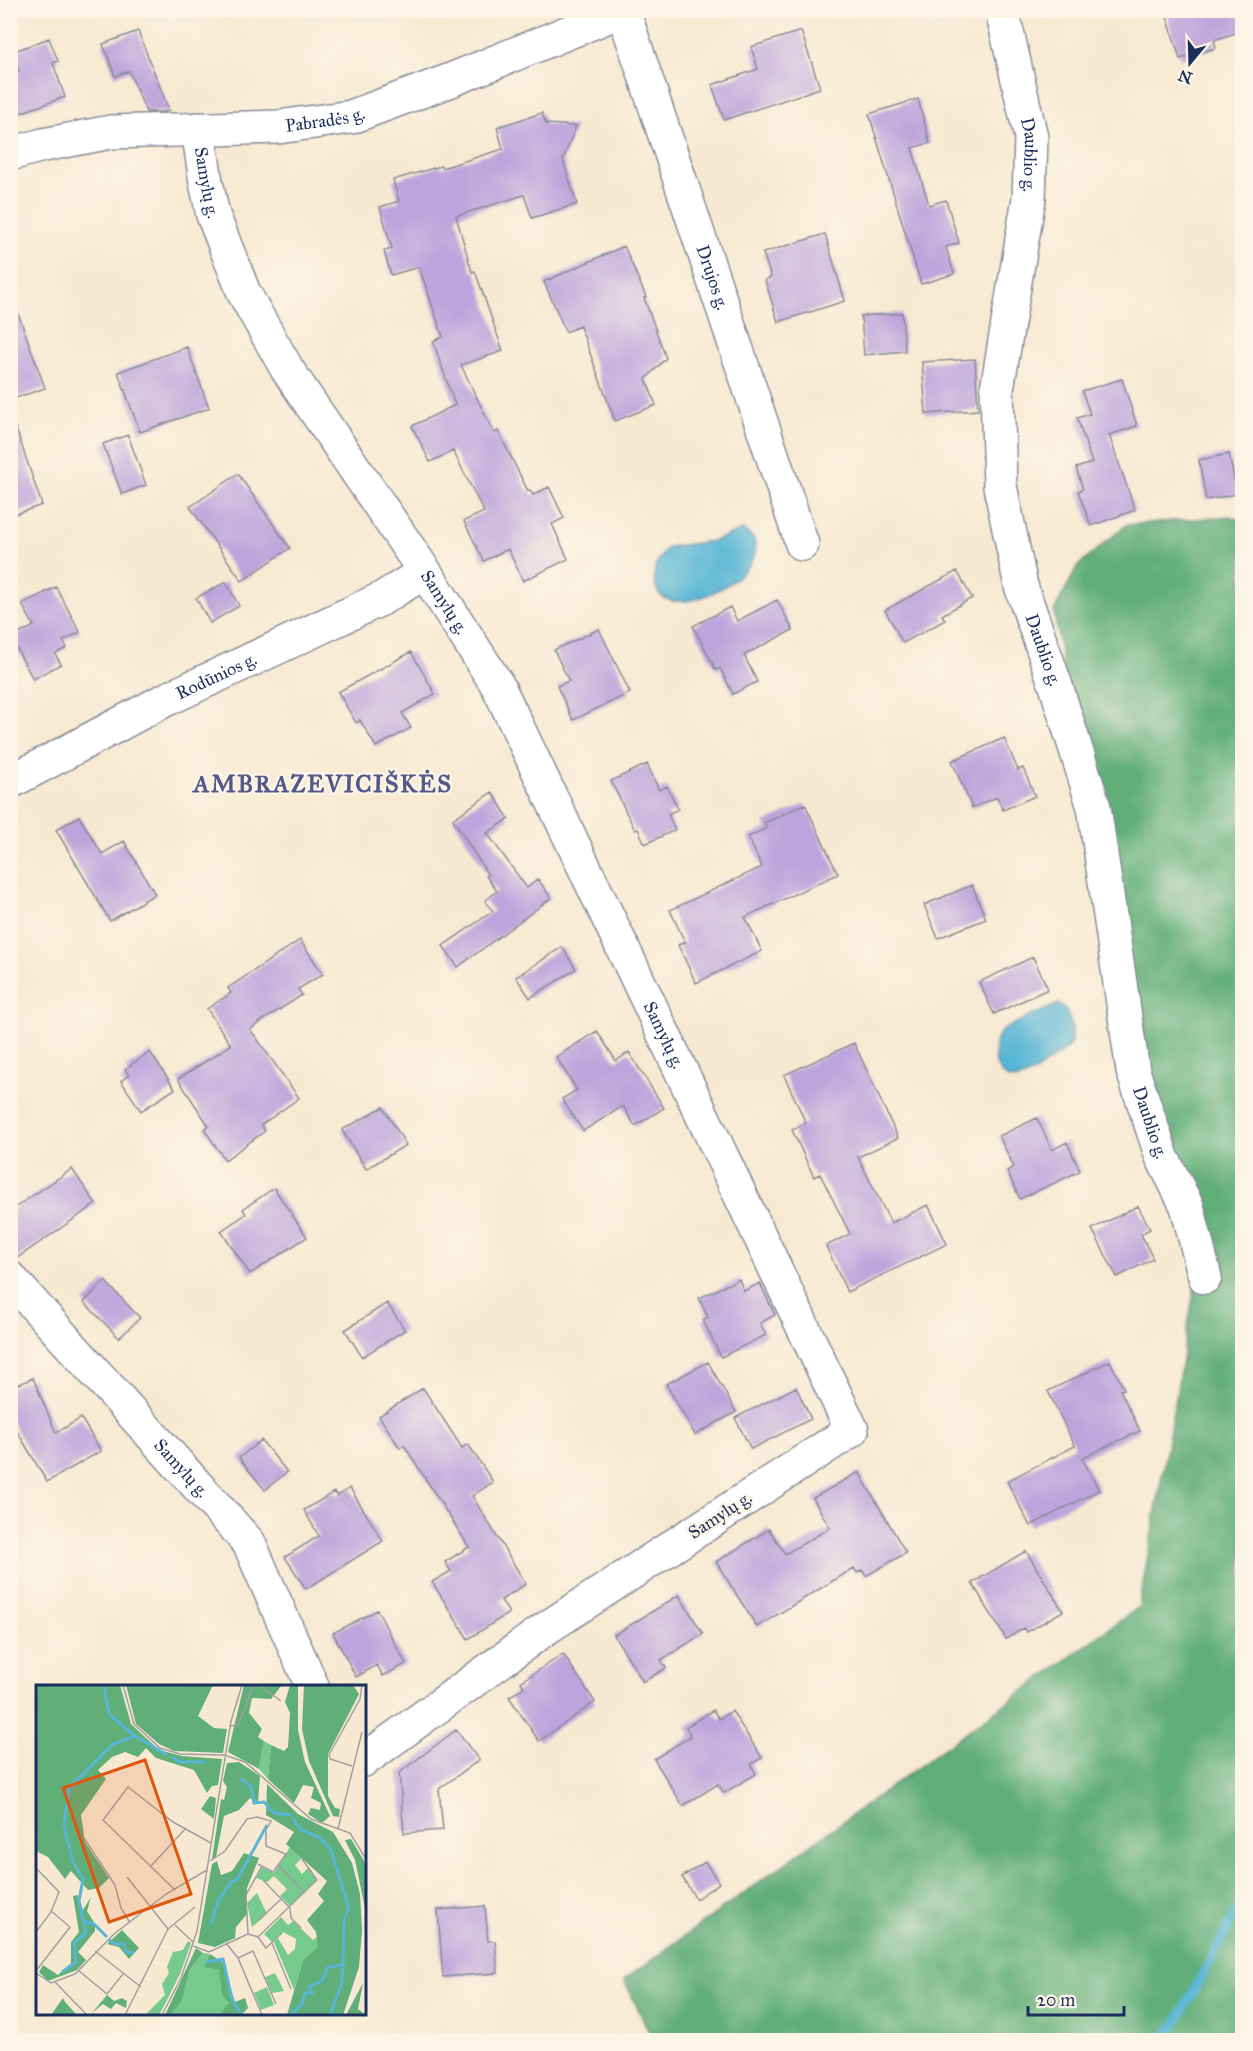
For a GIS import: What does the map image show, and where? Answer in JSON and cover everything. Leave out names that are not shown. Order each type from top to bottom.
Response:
[{"type":"street","name":"Pabradės g.","points":[[10,154],[111,132],[278,127],[351,117],[451,80],[623,10]]},
{"type":"street","name":"Drujos g.","points":[[623,10],[802,544]]},
{"type":"street","name":"Daublio g.","points":[[1002,10],[1031,137],[1029,198],[997,389],[1000,486],[1021,586],[1056,686],[1094,807],[1133,1071],[1162,1157],[1187,1206],[1205,1277]]},
{"type":"street","name":"Samylų g.","points":[[198,129],[213,215],[244,293],[287,369],[425,572],[498,686],[852,1430],[545,1629],[366,1759]]},
{"type":"street","name":"Rodūnios g.","points":[[10,782],[163,701],[381,598],[425,572]]},
{"type":"street","name":"Samylų g.","points":[[10,1278],[249,1543],[312,1685]]},
{"type":"green space","points":[[1230,516],[1242,521],[1242,2040],[653,2040],[624,1980],[1139,1607],[1207,1217],[1178,1168],[1149,1081],[1064,674],[1054,611],[1078,566],[1126,525]]},
{"type":"water","points":[[743,530],[755,543],[753,558],[741,574],[723,587],[701,597],[680,601],[664,598],[655,584],[654,573],[668,547],[713,541]]},
{"type":"water","points":[[1059,1004],[1071,1023],[1072,1035],[1069,1046],[1028,1075],[1019,1079],[1008,1079],[998,1069],[995,1059],[996,1045],[1001,1032],[1019,1021]]},
{"type":"building","points":[[1165,10],[1242,10],[1242,31],[1214,40],[1216,48],[1180,59]]},
{"type":"building","points":[[138,31],[169,110],[164,112],[146,112],[129,71],[115,76],[103,44]]},
{"type":"building","points":[[801,31],[820,88],[724,120],[712,85],[758,69],[751,47]]},
{"type":"building","points":[[49,38],[58,61],[53,63],[65,97],[20,113],[10,86],[10,74],[19,71],[12,52]]},
{"type":"building","points":[[918,99],[930,143],[912,148],[929,205],[946,200],[959,243],[946,247],[954,274],[921,284],[869,114]]},
{"type":"building","points":[[542,113],[546,124],[576,126],[563,160],[577,204],[532,218],[524,195],[456,216],[472,272],[475,271],[503,351],[461,365],[494,433],[498,431],[528,491],[530,490],[533,495],[549,487],[564,518],[552,524],[568,559],[523,581],[508,549],[484,561],[464,521],[484,512],[453,451],[430,462],[412,426],[455,405],[433,341],[443,337],[419,267],[391,275],[384,251],[392,249],[380,207],[399,201],[393,180],[503,149],[497,127]]},
{"type":"building","points":[[825,234],[845,301],[778,322],[765,280],[771,277],[763,253]]},
{"type":"building","points":[[624,246],[646,297],[644,298],[666,358],[646,379],[656,405],[615,421],[580,326],[566,332],[544,282]]},
{"type":"building","points":[[10,302],[14,302],[45,388],[10,400]]},
{"type":"building","points":[[902,313],[905,351],[864,355],[861,316]]},
{"type":"building","points":[[187,347],[209,408],[140,432],[118,372]]},
{"type":"building","points":[[975,359],[978,410],[926,414],[922,362]]},
{"type":"building","points":[[1122,379],[1137,426],[1109,435],[1135,510],[1091,526],[1078,491],[1083,489],[1076,468],[1092,463],[1077,418],[1090,414],[1082,391]]},
{"type":"building","points":[[15,426],[42,505],[10,516],[10,427]]},
{"type":"building","points":[[128,435],[146,485],[122,494],[103,444]]},
{"type":"building","points":[[1229,454],[1237,494],[1206,500],[1199,460]]},
{"type":"building","points":[[238,474],[290,548],[242,581],[190,507]]},
{"type":"building","points":[[957,571],[972,598],[942,615],[945,620],[903,643],[885,610]]},
{"type":"building","points":[[226,582],[239,606],[210,623],[196,598]]},
{"type":"building","points":[[56,587],[80,632],[63,641],[67,648],[55,654],[61,664],[33,679],[11,638],[34,626],[22,604]]},
{"type":"building","points":[[777,600],[793,630],[744,655],[757,682],[733,694],[720,668],[716,670],[693,626],[730,607],[737,621]]},
{"type":"building","points":[[599,629],[630,693],[573,720],[557,686],[569,681],[554,650]]},
{"type":"building","points":[[411,652],[435,694],[402,713],[411,728],[376,747],[360,720],[356,723],[338,692]]},
{"type":"building","points":[[1004,738],[1018,770],[1023,768],[1035,796],[1003,810],[997,797],[972,808],[952,761]]},
{"type":"building","points":[[647,764],[659,790],[667,786],[678,809],[668,814],[675,830],[645,844],[638,829],[635,830],[611,781]]},
{"type":"building","points":[[492,792],[509,819],[487,833],[527,888],[538,879],[551,898],[458,967],[443,946],[493,911],[485,901],[497,891],[453,819]]},
{"type":"building","points":[[805,804],[838,874],[745,917],[762,951],[696,983],[678,945],[685,942],[670,910],[762,867],[748,837],[767,828],[764,823]]},
{"type":"building","points":[[79,816],[102,854],[124,841],[155,894],[110,921],[56,830]]},
{"type":"building","points":[[972,885],[986,919],[938,938],[924,905]]},
{"type":"building","points":[[300,940],[323,974],[298,989],[302,995],[250,1029],[299,1098],[261,1125],[265,1131],[225,1160],[204,1129],[209,1126],[178,1079],[231,1045],[207,1009],[231,993],[228,988]]},
{"type":"building","points":[[562,947],[576,969],[530,998],[516,977]]},
{"type":"building","points":[[1033,957],[1048,989],[994,1014],[979,982]]},
{"type":"building","points":[[597,1031],[616,1061],[629,1052],[664,1108],[635,1126],[623,1106],[583,1131],[562,1099],[577,1090],[556,1057]]},
{"type":"building","points":[[854,1043],[898,1138],[858,1157],[891,1223],[928,1205],[947,1244],[847,1292],[826,1246],[850,1234],[820,1174],[814,1177],[792,1130],[806,1123],[784,1075]]},
{"type":"building","points":[[150,1052],[175,1089],[141,1111],[121,1081],[129,1075],[125,1069]]},
{"type":"building","points":[[383,1107],[406,1145],[366,1169],[342,1130]]},
{"type":"building","points":[[1037,1118],[1052,1150],[1067,1142],[1080,1171],[1020,1199],[1007,1171],[1014,1167],[999,1136]]},
{"type":"building","points":[[72,1169],[96,1204],[14,1260],[10,1260],[10,1211]]},
{"type":"building","points":[[274,1188],[307,1237],[250,1274],[221,1231],[246,1214],[243,1209]]},
{"type":"building","points":[[1138,1206],[1150,1229],[1141,1234],[1153,1259],[1117,1277],[1092,1229]]},
{"type":"building","points":[[739,1279],[744,1291],[760,1283],[775,1315],[760,1323],[766,1335],[721,1357],[703,1320],[708,1317],[699,1298]]},
{"type":"building","points":[[105,1281],[140,1318],[119,1338],[84,1302]]},
{"type":"building","points":[[387,1303],[405,1330],[362,1357],[345,1330]]},
{"type":"building","points":[[1110,1361],[1124,1389],[1120,1390],[1140,1431],[1082,1458],[1099,1490],[1030,1526],[1007,1481],[1075,1446],[1048,1391]]},
{"type":"building","points":[[708,1362],[736,1412],[695,1435],[666,1384]]},
{"type":"building","points":[[33,1378],[56,1433],[81,1418],[101,1451],[47,1482],[10,1419],[10,1388]]},
{"type":"building","points":[[796,1387],[811,1419],[751,1449],[735,1418]]},
{"type":"building","points":[[423,1388],[462,1448],[468,1444],[493,1482],[472,1496],[526,1584],[501,1600],[509,1613],[468,1639],[432,1582],[451,1571],[445,1562],[469,1547],[404,1445],[400,1448],[379,1416]]},
{"type":"building","points":[[261,1440],[287,1472],[265,1490],[239,1458]]},
{"type":"building","points":[[859,1472],[906,1553],[866,1576],[862,1570],[857,1573],[854,1568],[757,1627],[716,1562],[769,1529],[785,1554],[830,1528],[813,1498]]},
{"type":"building","points":[[350,1488],[383,1541],[306,1589],[285,1557],[319,1536],[304,1510],[334,1492],[337,1496]]},
{"type":"building","points":[[1026,1551],[1063,1611],[1027,1632],[1024,1628],[1006,1639],[972,1583]]},
{"type":"building","points":[[679,1595],[703,1634],[661,1660],[666,1668],[643,1682],[614,1635]]},
{"type":"building","points":[[377,1610],[406,1664],[383,1676],[377,1665],[356,1677],[333,1633]]},
{"type":"building","points":[[563,1654],[595,1702],[539,1741],[509,1697],[524,1687],[521,1682]]},
{"type":"building","points":[[713,1710],[719,1719],[732,1711],[762,1758],[751,1764],[756,1774],[724,1793],[718,1784],[683,1806],[654,1759],[691,1736],[686,1727]]},
{"type":"building","points":[[456,1730],[479,1760],[439,1789],[443,1830],[404,1833],[399,1773]]},
{"type":"building","points":[[705,1862],[719,1883],[696,1899],[682,1877]]},
{"type":"building","points":[[485,1906],[488,1941],[495,1941],[498,1973],[443,1977],[438,1910]]},
{"type":"waterway","points":[[1161,2040],[1174,2027],[1242,1902]]},
{"type":"district","name":"AMBRAZEVICIŠKĖS","points":[[323,784]]}]
